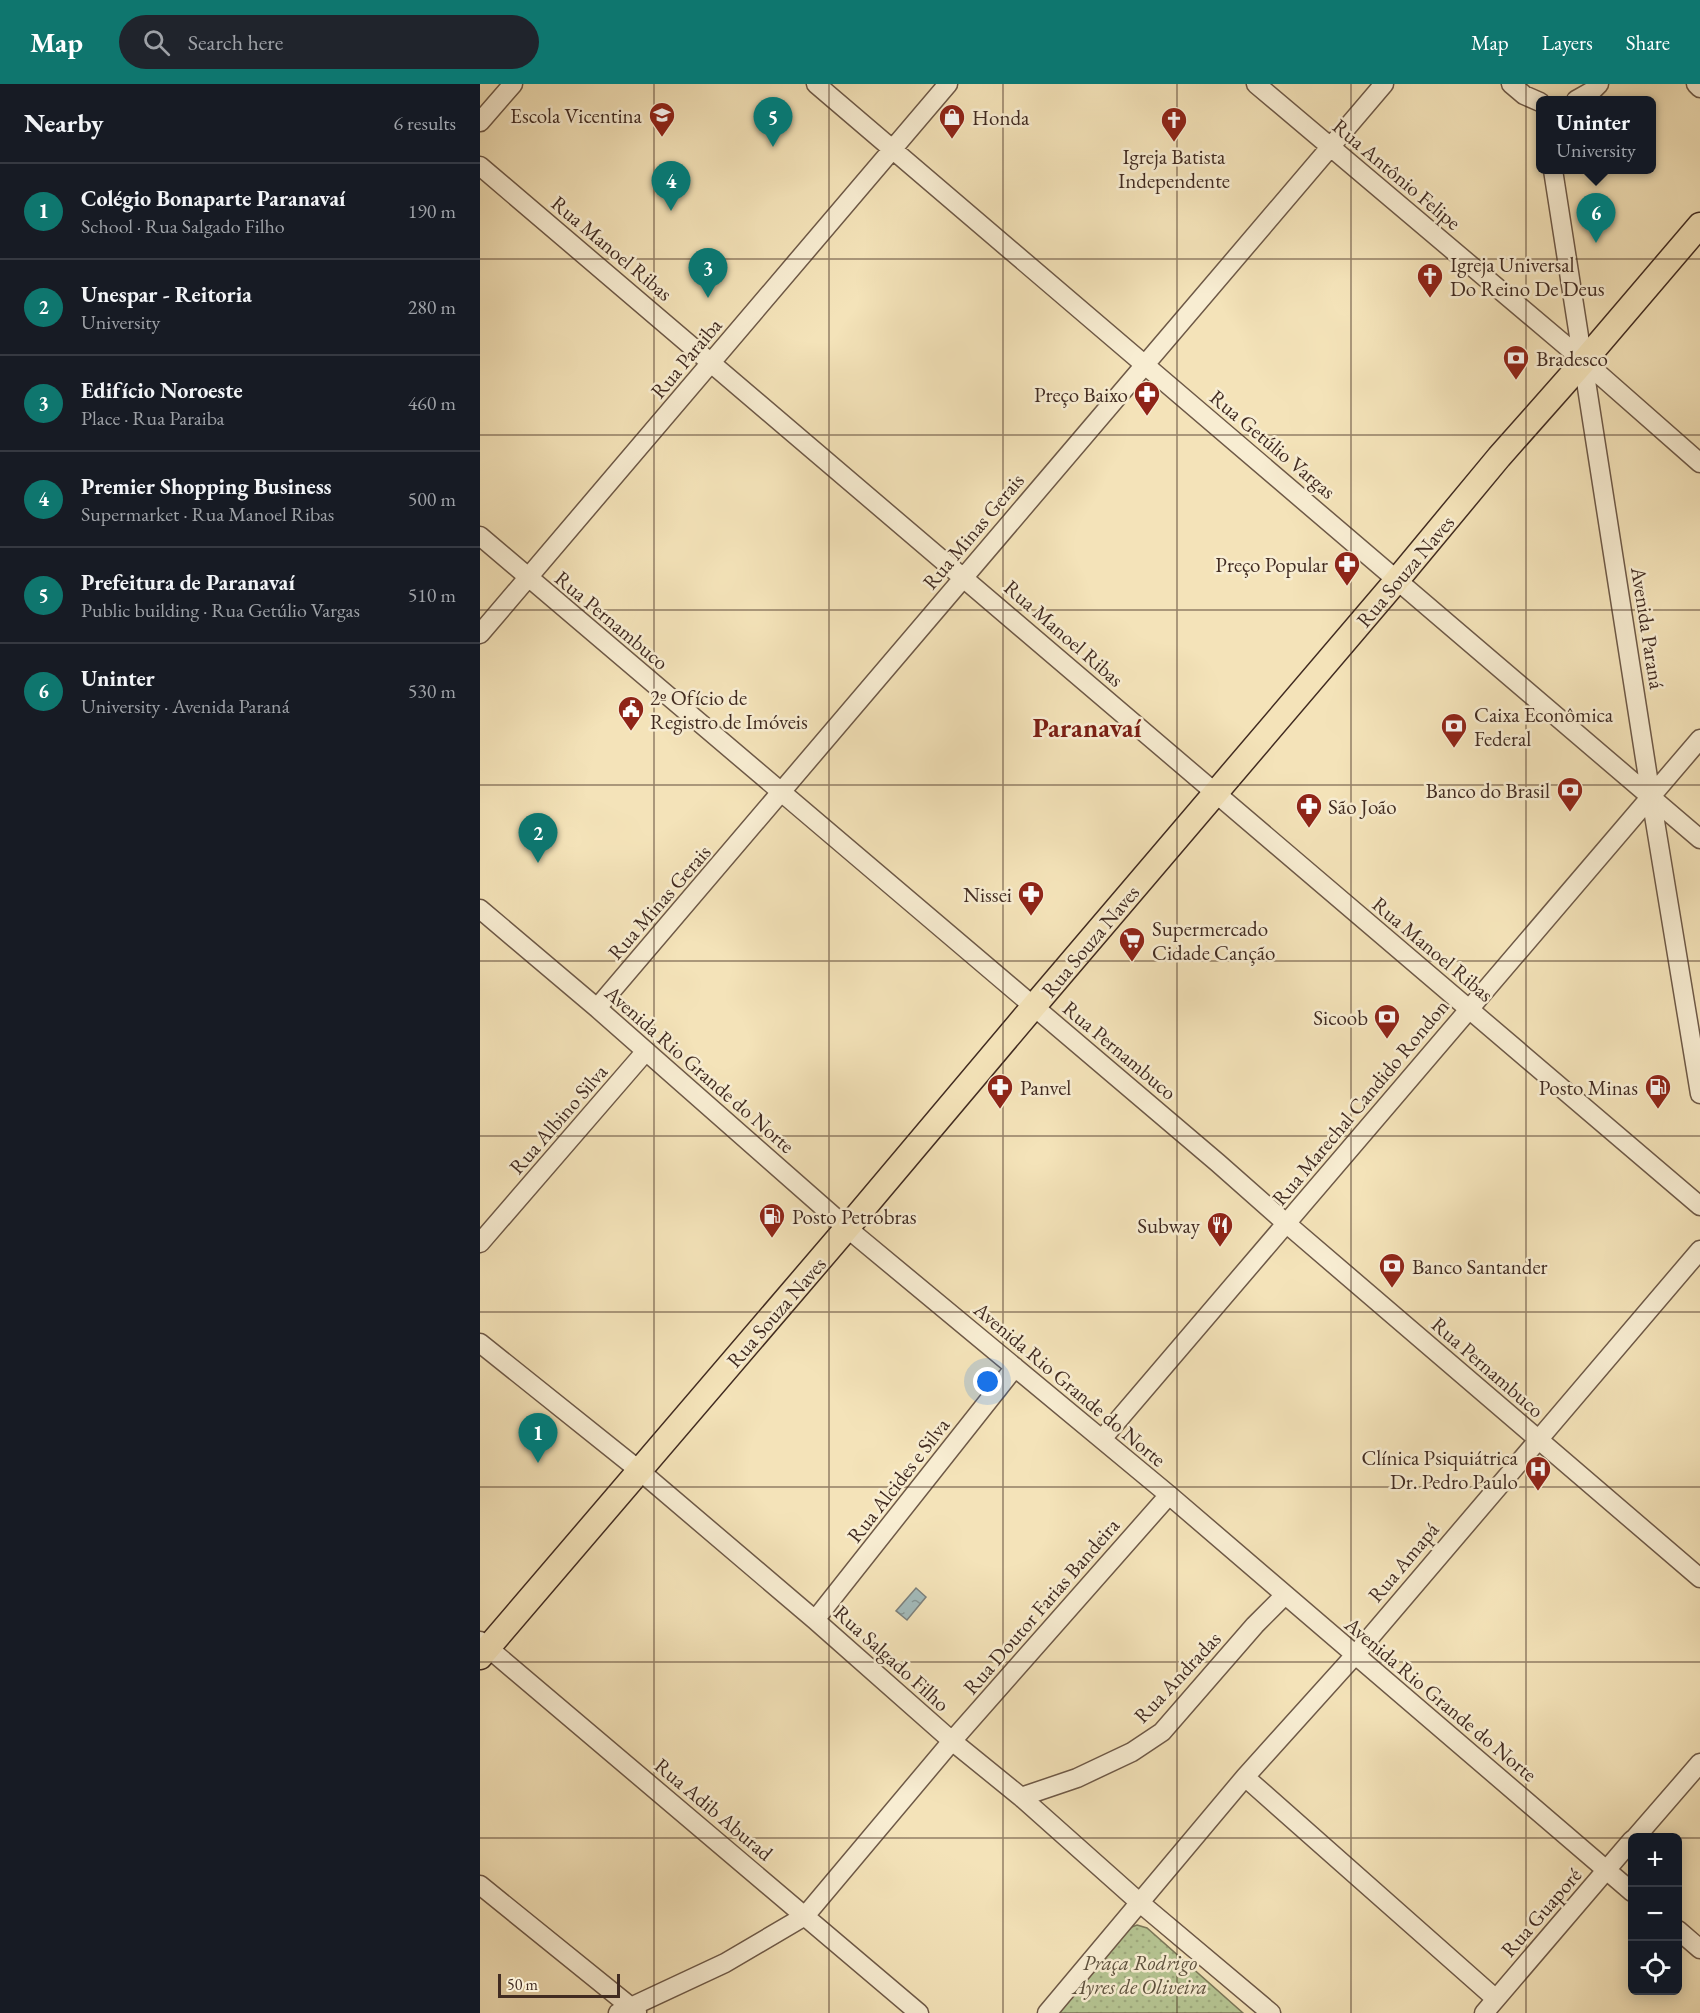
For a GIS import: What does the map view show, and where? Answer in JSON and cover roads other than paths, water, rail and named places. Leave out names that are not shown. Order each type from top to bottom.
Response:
[{"type":"main road","name":"Rua Souza Naves","points":[[483,1648],[640,1471],[848,1228],[1499,457],[1700,225]]},
{"type":"street","points":[[480,122],[513,84]]},
{"type":"street","name":"Rua Getúlio Vargas","points":[[816,84],[1700,838]]},
{"type":"street","name":"Rua Paraiba","points":[[480,634],[948,84]]},
{"type":"street","name":"Rua Antônio Felipe","points":[[1256,84],[1584,361],[1700,463]]},
{"type":"street","name":"Rua Minas Gerais","points":[[597,1008],[1384,84]]},
{"type":"street","points":[[1511,84],[1524,95],[1536,100]]},
{"type":"street","points":[[1583,96],[1599,84]]},
{"type":"street","points":[[1696,84],[1700,88]]},
{"type":"street","name":"Rua Manoel Ribas","points":[[480,166],[1700,1206]]},
{"type":"street","name":"Avenida Paraná","points":[[1554,174],[1700,1094]]},
{"type":"street","name":"Rua Pernambuco","points":[[480,536],[1218,1163],[1700,1578]]},
{"type":"street","name":"Rua Marechal Candido Rondon","points":[[1102,1439],[1700,739]]},
{"type":"street","name":"Avenida Rio Grande do Norte","points":[[480,909],[597,1008],[848,1228],[1169,1495],[1628,1889]]},
{"type":"street","name":"Rua Albino Silva","points":[[480,1243],[646,1051]]},
{"type":"street","name":"Rua Amapá","points":[[1047,2013],[1245,1777],[1355,1655],[1700,1250]]},
{"type":"street","name":"Rua Salgado Filho","points":[[480,1343],[640,1471],[815,1620],[952,1741],[1021,1797],[1139,1902],[1271,2013]]},
{"type":"street","name":"Rua Alcides e Silva","points":[[815,1620],[1016,1367]]},
{"type":"street","name":"Rua Doutor Farias Bandeira","points":[[629,2011],[725,1963],[805,1916],[952,1741],[1169,1495]]},
{"type":"street","name":"Rua Andradas","points":[[1021,1797],[1077,1778],[1132,1752],[1162,1732],[1285,1595]]},
{"type":"street","name":"Rua Adib Aburad","points":[[483,1648],[919,2013]]},
{"type":"street","name":"Rua Guaporé","points":[[1639,1833],[1700,1763]]},
{"type":"street","points":[[1245,1777],[1490,2006]]},
{"type":"street","name":"Rua Guaporé","points":[[1490,2006],[1628,1846]]},
{"type":"street","points":[[480,1885],[629,2011]]},
{"type":"street","points":[[1682,1934],[1700,1949]]},
{"type":"water","points":[[916,1588],[926,1597],[907,1620],[896,1611]]},
{"type":"place","name":"Escola Vicentina","points":[[662,138]]},
{"type":"place","name":"Honda","points":[[952,140]]},
{"type":"place","name":"Igreja Batista Independente","points":[[1174,143]]},
{"type":"place","name":"Prefeitura de Paranavaí","points":[[773,147]]},
{"type":"place","name":"Premier Shopping Business","points":[[671,211]]},
{"type":"place","name":"Uninter","points":[[1596,243]]},
{"type":"place","name":"Edifício Noroeste","points":[[708,298]]},
{"type":"place","name":"Igreja Universal Do Reino De Deus","points":[[1430,299]]},
{"type":"place","name":"Bradesco","points":[[1516,381]]},
{"type":"place","name":"Preço Baixo","points":[[1147,417]]},
{"type":"place","name":"Preço Popular","points":[[1347,587]]},
{"type":"place","name":"2º Ofício de Registro de Imóveis","points":[[631,732]]},
{"type":"place","name":"Caixa Econômica Federal","points":[[1454,749]]},
{"type":"place","name":"Banco do Brasil","points":[[1570,813]]},
{"type":"place","name":"São João","points":[[1309,829]]},
{"type":"place","name":"Unespar - Reitoria","points":[[538,863]]},
{"type":"place","name":"Nissei","points":[[1031,917]]},
{"type":"place","name":"Supermercado Cidade Canção","points":[[1132,963]]},
{"type":"place","name":"Sicoob","points":[[1387,1040]]},
{"type":"place","name":"Panvel","points":[[1000,1110]]},
{"type":"place","name":"Posto Minas","points":[[1658,1110]]},
{"type":"place","name":"Posto Petrobras","points":[[772,1239]]},
{"type":"place","name":"Subway","points":[[1220,1248]]},
{"type":"place","name":"Banco Santander","points":[[1392,1289]]},
{"type":"place","name":"Colégio Bonaparte Paranavaí","points":[[538,1463]]},
{"type":"place","name":"Clínica Psiquiátrica Dr. Pedro Paulo","points":[[1538,1492]]},
{"type":"district","name":"Paranavaí","points":[[1087,727]]},
{"type":"park label","name":"Praça Rodrigo Ayres de Oliveira","points":[[1140,1974]]}]
